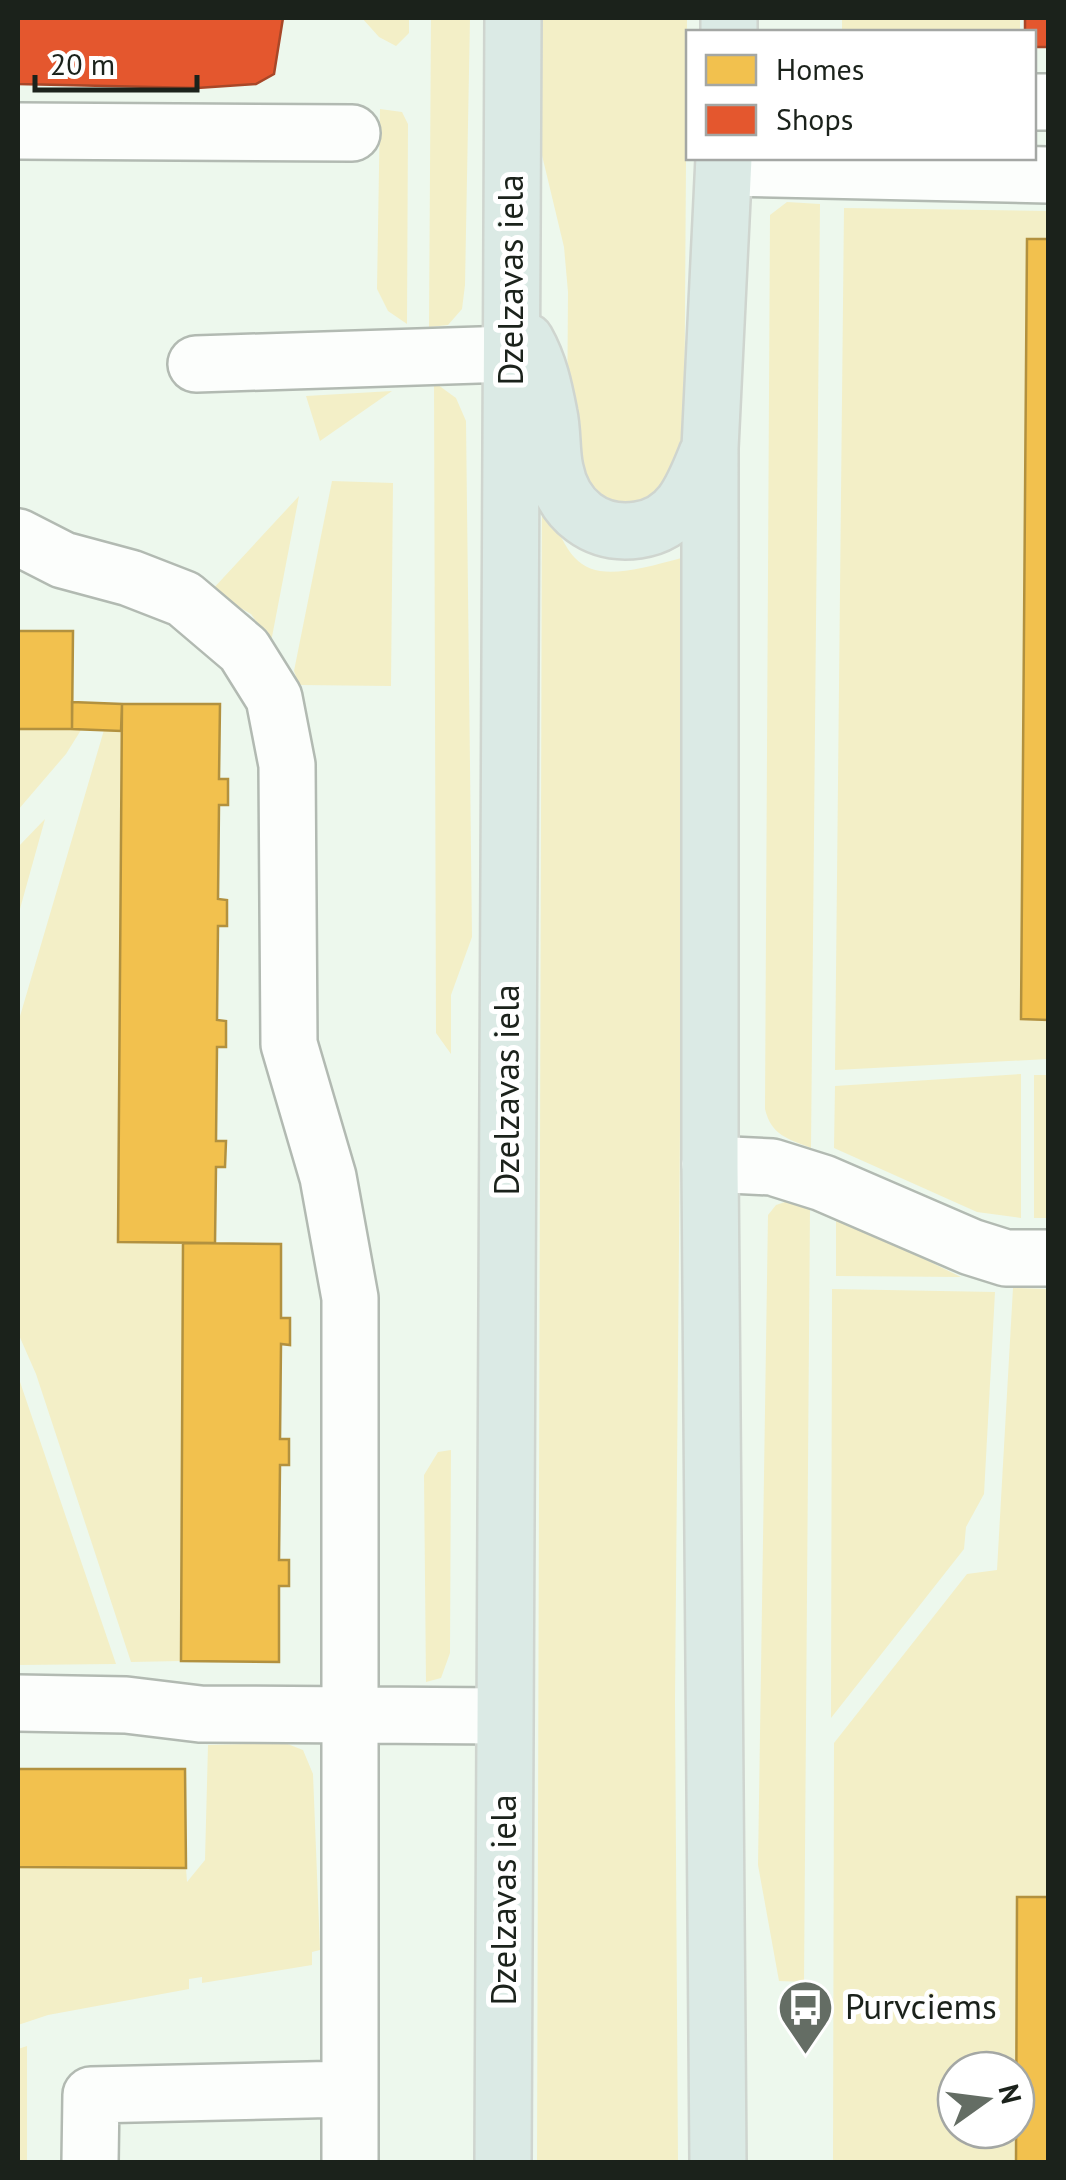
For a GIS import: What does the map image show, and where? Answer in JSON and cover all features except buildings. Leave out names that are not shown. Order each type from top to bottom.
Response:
[{"type":"main road","name":"Dzelzavas iela","points":[[503,2162],[513,18]]},
{"type":"main road","points":[[718,2162],[710,1164],[710,448],[724,163]]},
{"type":"main road","points":[[511,333],[538,362],[550,418],[555,472],[570,506],[588,524],[617,531],[642,530],[674,515],[692,493],[710,448]]},
{"type":"street","points":[[18,131],[352,133]]},
{"type":"street","points":[[724,163],[1048,176]]},
{"type":"street","points":[[196,364],[511,333]]},
{"type":"street","points":[[18,537],[63,560],[130,578],[184,599],[244,650],[274,698],[287,765],[289,1044],[328,1177],[350,1298],[350,2162]]},
{"type":"street","points":[[710,1164],[772,1167],[823,1182],[971,1247],[1006,1258],[1048,1258]]},
{"type":"street","points":[[18,1703],[126,1705],[200,1714],[504,1716]]},
{"type":"street","points":[[90,2162],[91,2096],[350,2089]]},
{"type":"shaded area","points":[[362,18],[409,18],[409,33],[396,46],[379,37]]},
{"type":"shaded area","points":[[431,18],[470,18],[462,309],[448,325],[429,327]]},
{"type":"shaded area","points":[[541,18],[687,18],[684,457],[666,494],[628,511],[588,496],[567,434],[568,292],[564,247],[541,151]]},
{"type":"shaded area","points":[[842,18],[1020,18],[1020,30],[842,30]]},
{"type":"shaded area","points":[[380,109],[402,112],[408,124],[407,324],[388,311],[377,289]]},
{"type":"shaded area","points":[[787,202],[820,204],[811,1148],[776,1130],[765,1109],[770,215]]},
{"type":"shaded area","points":[[844,208],[1048,211],[1048,239],[1028,239],[1021,1019],[1048,1020],[1048,1059],[835,1070]]},
{"type":"shaded area","points":[[434,382],[456,398],[466,421],[472,937],[451,995],[451,1054],[436,1033]]},
{"type":"shaded area","points":[[392,391],[320,441],[306,396]]},
{"type":"shaded area","points":[[332,481],[393,483],[391,686],[299,685],[294,671]]},
{"type":"shaded area","points":[[542,482],[563,540],[574,557],[588,567],[605,572],[626,571],[685,557],[675,1702],[678,2162],[537,2162]]},
{"type":"shaded area","points":[[299,496],[271,642],[251,614],[211,591]]},
{"type":"shaded area","points":[[18,729],[81,730],[66,754],[18,810]]},
{"type":"shaded area","points":[[104,730],[121,731],[118,1242],[183,1243],[181,1661],[131,1662],[36,1374],[18,1333],[18,1023]]},
{"type":"shaded area","points":[[45,819],[18,916],[18,847]]},
{"type":"shaded area","points":[[1021,1074],[1021,1218],[977,1212],[834,1148],[835,1086]]},
{"type":"shaded area","points":[[1034,1075],[1048,1075],[1048,1218],[1034,1218]]},
{"type":"shaded area","points":[[801,1201],[810,1208],[804,1982],[779,1981],[758,1865],[768,1215],[776,1205]]},
{"type":"shaded area","points":[[836,1216],[961,1277],[836,1276]]},
{"type":"shaded area","points":[[1013,1288],[1048,1289],[1048,1897],[1017,1898],[1016,2050],[936,2050],[936,2150],[1016,2150],[1016,2162],[833,2162],[834,1743],[967,1574],[997,1570]]},
{"type":"shaded area","points":[[832,1289],[995,1292],[984,1494],[966,1527],[964,1549],[831,1718]]},
{"type":"shaded area","points":[[18,1376],[116,1664],[18,1665]]},
{"type":"shaded area","points":[[451,1450],[450,1653],[441,1678],[426,1682],[424,1475],[438,1452]]},
{"type":"shaded area","points":[[285,1743],[303,1750],[313,1774],[320,1950],[312,1952],[312,1965],[202,1983],[202,1977],[189,1979],[189,1989],[48,2015],[18,2025],[18,1867],[186,1868],[187,1882],[205,1860],[208,1745]]},
{"type":"shaded area","points":[[27,2046],[27,2162],[18,2162],[18,2049]]},
{"type":"place","name":"Purvciems","points":[[806,2056]]}]
